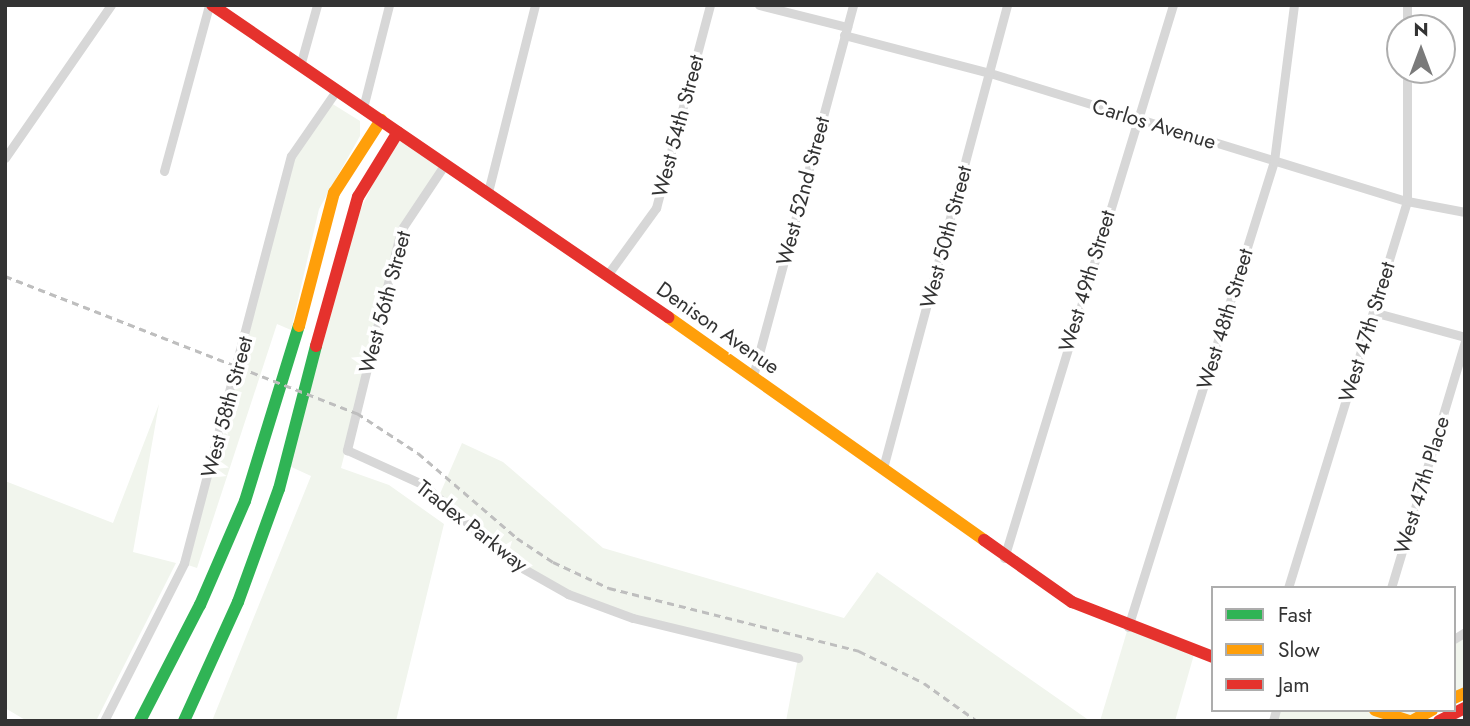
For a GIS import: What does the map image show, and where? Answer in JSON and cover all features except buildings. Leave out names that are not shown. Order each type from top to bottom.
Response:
[{"type":"main road","name":"Denison Avenue","points":[[210,5],[608,274],[883,468],[1004,558],[1072,603],[1128,628],[1211,656]]},
{"type":"main road","points":[[140,721],[225,552],[273,417],[334,193],[381,120]]},
{"type":"main road","points":[[184,721],[238,602],[298,427],[347,227],[358,197],[398,132]]},
{"type":"main road","points":[[1439,721],[1465,708]]},
{"type":"main road","points":[[1381,712],[1410,721],[1428,712]]},
{"type":"street","points":[[5,158],[111,5]]},
{"type":"street","points":[[164,171],[210,5]]},
{"type":"street","points":[[300,65],[317,5]]},
{"type":"street","points":[[363,108],[389,5]]},
{"type":"street","points":[[488,192],[535,5]]},
{"type":"street","name":"West 54th Street","points":[[608,274],[656,208],[710,5]]},
{"type":"street","name":"Carlos Avenue","points":[[759,5],[1407,201],[1465,212]]},
{"type":"street","name":"West 52nd Street","points":[[753,376],[853,5]]},
{"type":"street","name":"West 50th Street","points":[[883,468],[1007,5]]},
{"type":"street","name":"West 49th Street","points":[[1004,558],[1173,5]]},
{"type":"street","name":"West 48th Street","points":[[1128,628],[1274,161],[1294,5]]},
{"type":"street","name":"West 47th Street","points":[[1289,586],[1407,201],[1407,84]]},
{"type":"street","name":"West 58th Street","points":[[104,721],[184,563],[291,156],[336,91]]},
{"type":"street","name":"West 56th Street","points":[[347,450],[401,230],[445,164]]},
{"type":"street","points":[[1373,312],[1465,339]]},
{"type":"street","name":"West 47th Place","points":[[1392,586],[1465,339]]},
{"type":"street","name":"Tradex Parkway","points":[[347,450],[422,484],[517,565],[568,594],[632,618],[798,659]]},
{"type":"shaded area","points":[[331,103],[360,121],[360,136],[319,209],[291,330],[277,324],[197,568],[188,565],[295,155]]},
{"type":"shaded area","points":[[398,132],[445,164],[401,230],[341,468],[389,485],[444,524],[396,721],[212,721],[311,476],[287,465],[342,248]]},
{"type":"shaded area","points":[[159,404],[133,552],[176,563],[96,721],[27,721],[5,708],[5,481],[113,523]]},
{"type":"shaded area","points":[[462,443],[503,462],[603,548],[844,618],[877,572],[1090,721],[786,721],[798,658],[603,610],[517,565],[439,496]]},
{"type":"shaded area","points":[[1128,628],[1195,651],[1175,721],[1100,721]]},
{"type":"shaded area","points":[[1465,632],[1465,693],[1456,697],[1456,638]]},
{"type":"shaded area","points":[[1275,712],[1428,712],[1412,721],[1273,721]]},
{"type":"railway","points":[[5,276],[357,413],[418,453],[517,538],[553,562],[609,588],[859,651],[924,683],[977,721]]},
{"type":"traffic: fast","points":[[140,721],[200,605],[245,501],[299,326]]},
{"type":"traffic: fast","points":[[184,721],[238,602],[279,489],[316,346]]},
{"type":"traffic: slow","points":[[299,326],[334,193],[381,120]]},
{"type":"traffic: slow","points":[[668,317],[984,540]]},
{"type":"traffic: slow","points":[[1456,697],[1465,693]]},
{"type":"traffic: slow","points":[[1381,712],[1408,721]]},
{"type":"traffic: slow","points":[[1412,721],[1428,712]]},
{"type":"traffic: jam","points":[[212,5],[668,317]]},
{"type":"traffic: jam","points":[[316,346],[358,197],[398,132]]},
{"type":"traffic: jam","points":[[984,540],[1072,602],[1211,656]]},
{"type":"traffic: jam","points":[[1439,721],[1465,708]]}]
